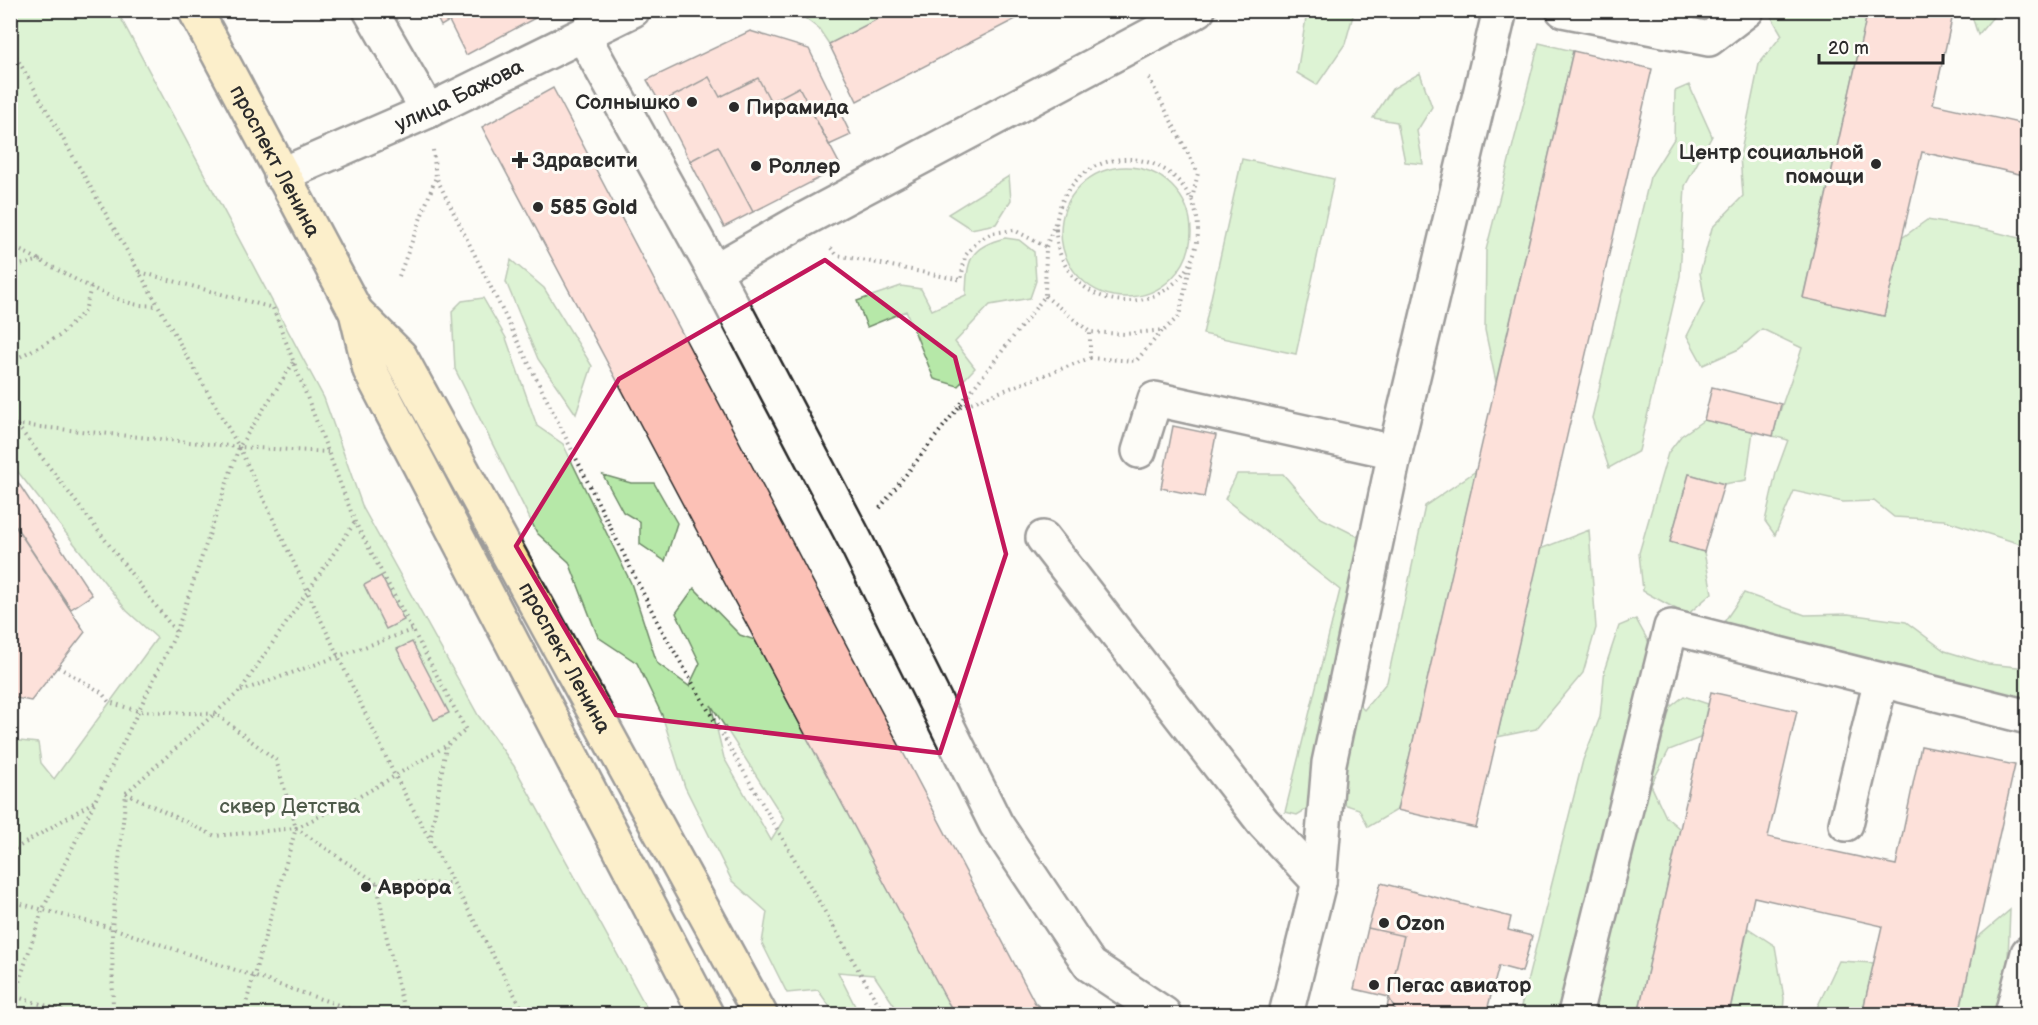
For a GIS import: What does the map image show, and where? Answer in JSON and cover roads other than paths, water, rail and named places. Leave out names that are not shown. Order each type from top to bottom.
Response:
[{"type":"main road","name":"проспект Ленина","points":[[195,10],[281,176],[356,312],[370,370],[706,1014]]},
{"type":"main road","name":"проспект Ленина","points":[[356,312],[400,356],[760,1014]]},
{"type":"street","points":[[370,10],[428,111]]},
{"type":"street","name":"улица Бажова","points":[[281,176],[428,111],[633,10]]},
{"type":"street","points":[[714,271],[803,220],[1198,10]]},
{"type":"street","points":[[1286,1014],[1319,882],[1329,762],[1395,452],[1500,10]]},
{"type":"street","points":[[1563,10],[1709,39],[1747,10]]},
{"type":"street","points":[[584,35],[714,271],[855,540],[996,824],[1090,965],[1164,1014]]},
{"type":"street","points":[[1139,451],[1155,399],[1395,452]]},
{"type":"street","points":[[1043,538],[1263,822],[1319,882]]},
{"type":"street","points":[[1575,1014],[1671,627],[2028,717]]},
{"type":"street","points":[[1846,824],[1881,680]]},
{"type":"street","points":[[2012,1014],[2028,953]]},
{"type":"place","name":"Солнышко","points":[[692,102]]},
{"type":"place","name":"Пирамида","points":[[734,107]]},
{"type":"place","name":"Здравсити","points":[[520,160]]},
{"type":"place","name":"Центр социальной помощи","points":[[1876,164]]},
{"type":"place","name":"Роллер","points":[[756,166]]},
{"type":"place","name":"585 Gold","points":[[538,207]]},
{"type":"place","name":"Аврора","points":[[366,887]]},
{"type":"place","name":"Ozon","points":[[1384,923]]},
{"type":"place","name":"Пегас авиатор","points":[[1374,985]]},
{"type":"park label","name":"сквер Детства","points":[[290,806]]}]
